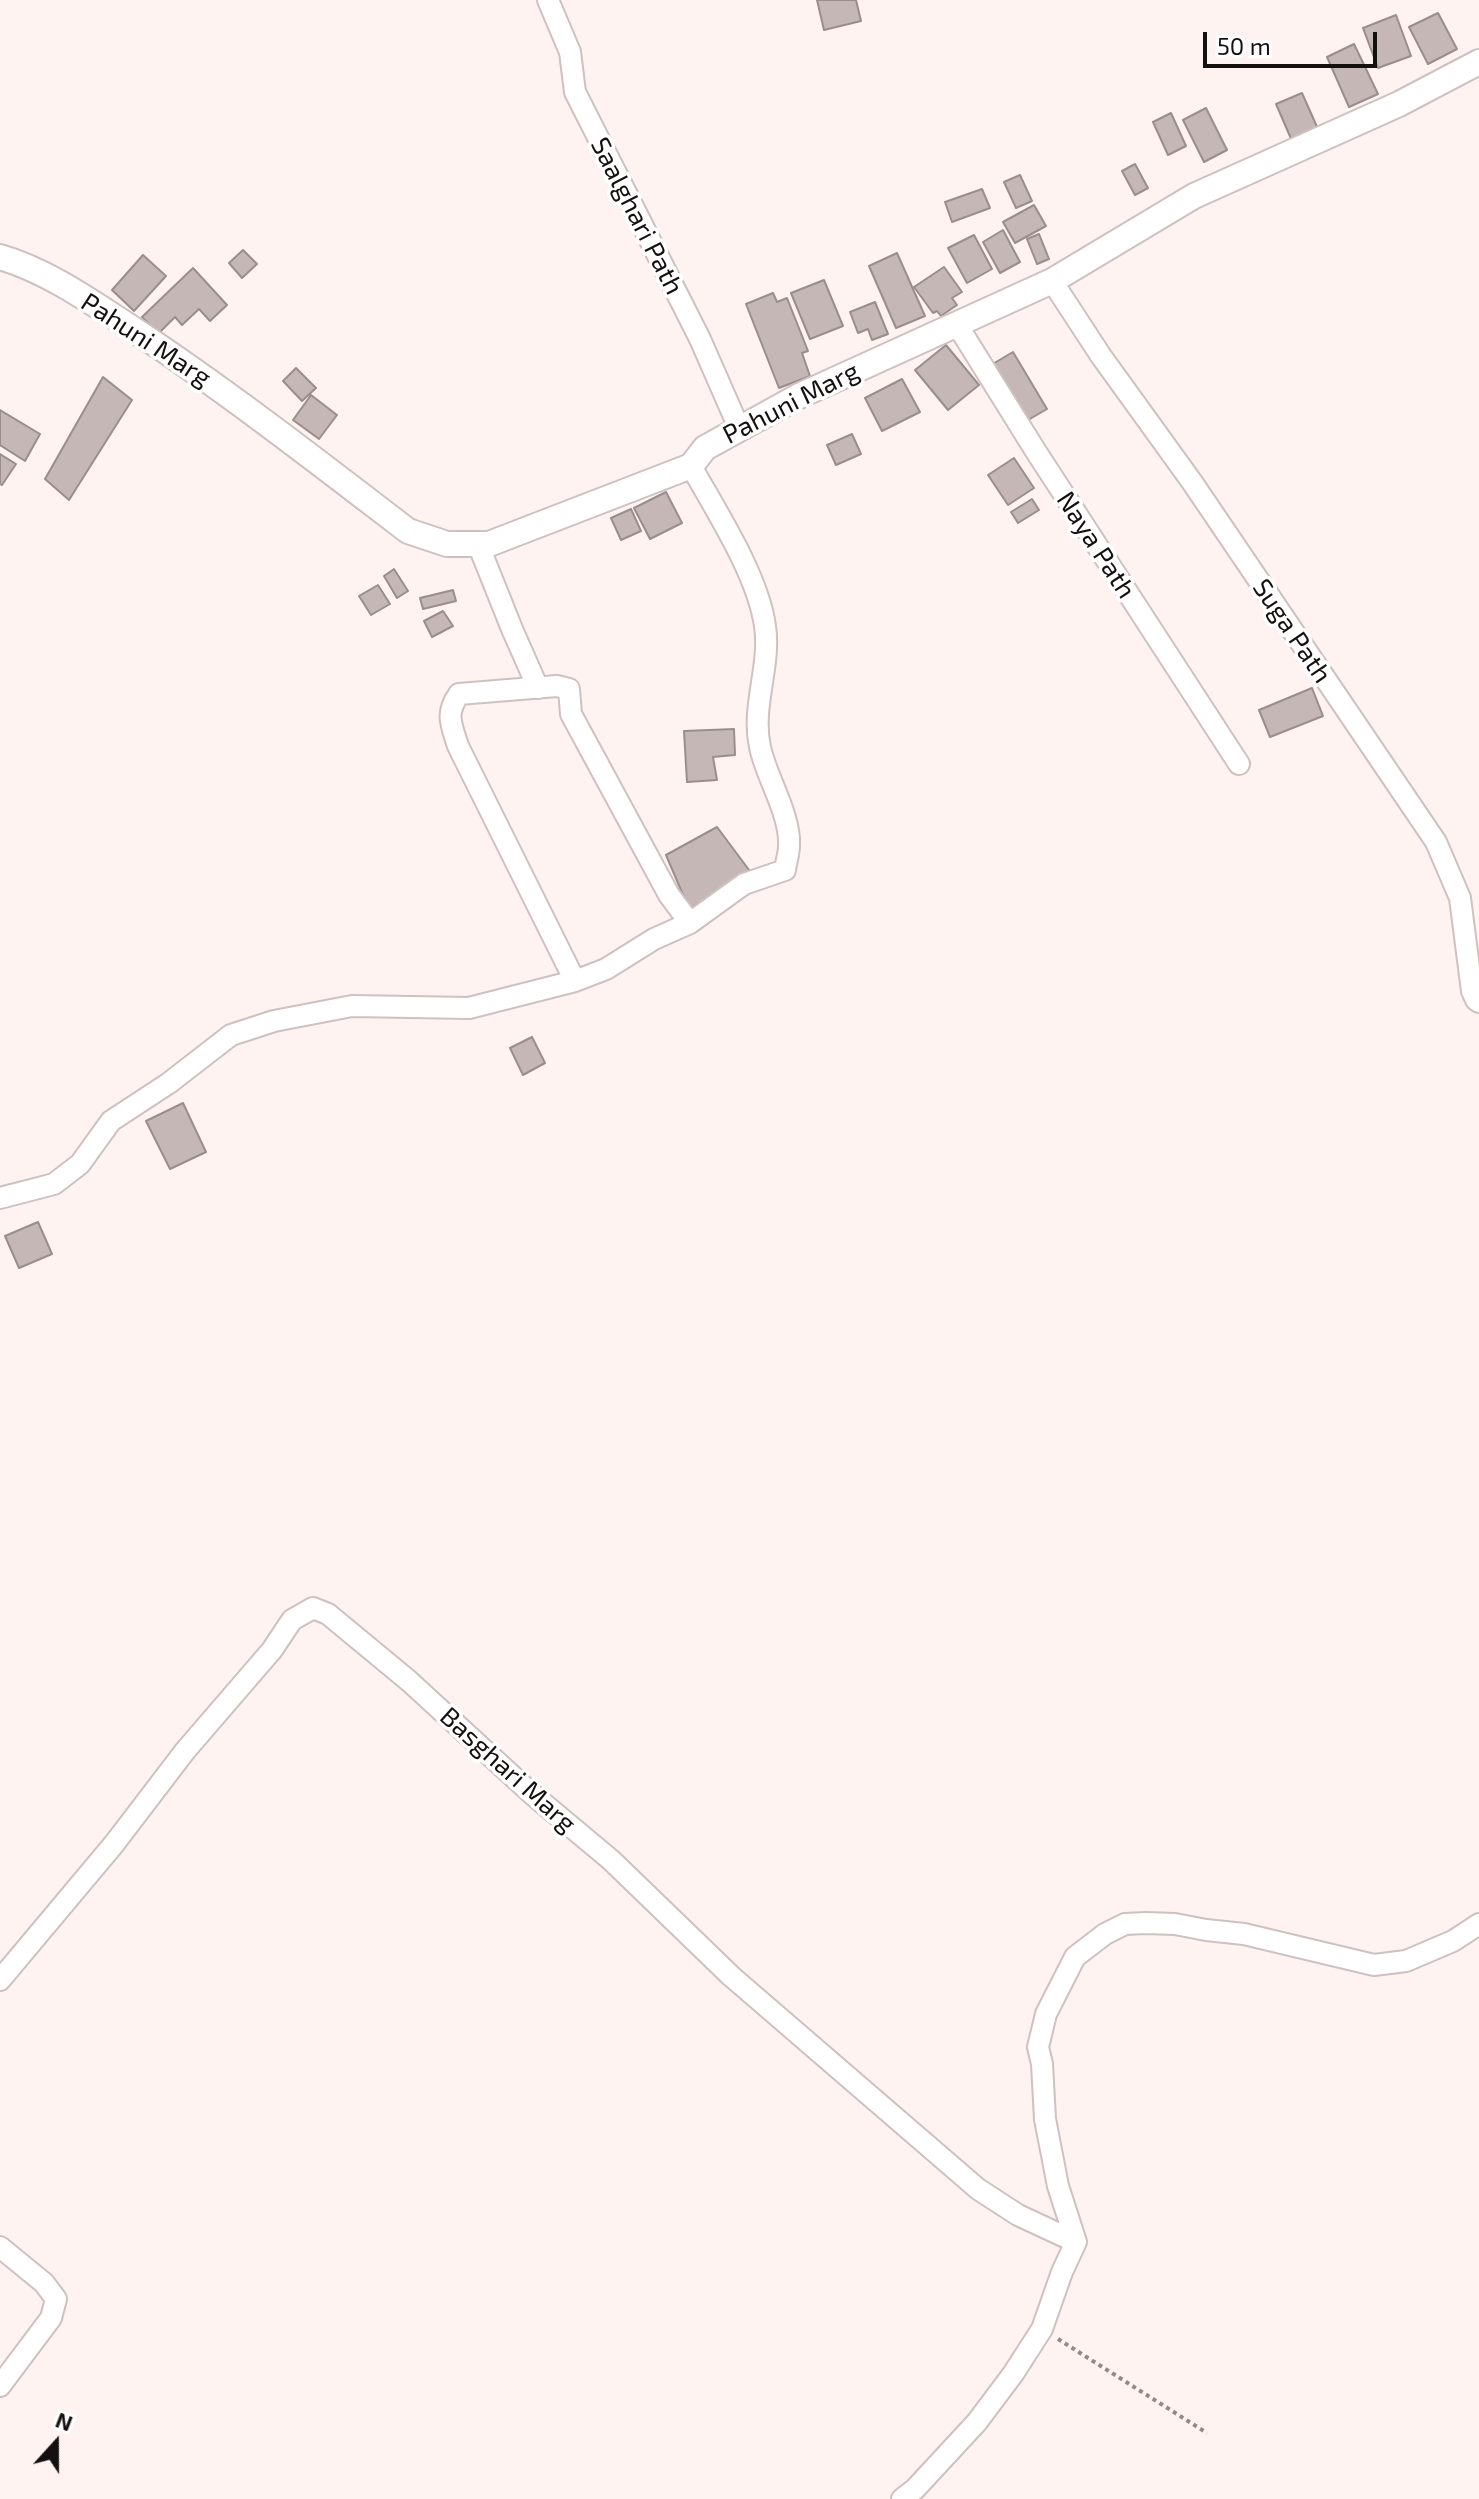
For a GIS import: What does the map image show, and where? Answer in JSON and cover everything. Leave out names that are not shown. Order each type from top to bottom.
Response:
[{"type":"street","name":"Saalghari Path","points":[[548,0],[570,52],[575,92],[700,339],[739,428]]},
{"type":"street","name":"Pahuni Marg","points":[[0,257],[25,264],[196,371],[408,531],[447,544],[489,544],[691,466],[705,448],[799,396],[1052,281],[1194,196],[1399,104],[1479,62]]},
{"type":"street","name":"Suga Path","points":[[1052,281],[1436,842],[1460,898],[1472,991],[1479,1002]]},
{"type":"street","name":"Naya Path","points":[[956,323],[1239,764]]},
{"type":"street","points":[[0,1198],[54,1184],[80,1164],[111,1121],[169,1083],[231,1035],[274,1021],[352,1006],[469,1008],[575,981],[606,969],[654,939],[690,923],[744,884],[785,870],[790,844],[787,826],[759,746],[758,721],[766,649],[760,601],[741,558],[691,466]]},
{"type":"street","points":[[478,544],[538,688]]},
{"type":"street","points":[[575,981],[458,746],[450,720],[451,705],[459,694],[557,686],[569,689],[571,714],[669,895],[690,923]]},
{"type":"street","name":"Basghari Marg","points":[[0,1980],[114,1844],[185,1751],[272,1650],[292,1620],[313,1608],[328,1614],[409,1681],[532,1794],[611,1860],[731,1976],[978,2189],[1018,2215],[1076,2242]]},
{"type":"street","points":[[915,2496],[992,2404],[1042,2329],[1076,2242],[1058,2186],[1047,2133],[1038,2047],[1046,2014],[1075,1957],[1105,1934],[1125,1924],[1146,1923],[1244,1934],[1374,1965],[1406,1961],[1453,1941],[1479,1924]]},
{"type":"street","points":[[0,2247],[44,2283],[56,2299],[51,2318],[0,2386]]},
{"type":"path","points":[[1042,2329],[1207,2433]]},
{"type":"building","points":[[817,0],[856,0],[861,21],[824,30]]},
{"type":"building","points":[[1438,13],[1457,49],[1428,64],[1409,27]]},
{"type":"building","points":[[1396,15],[1411,56],[1378,68],[1363,28]]},
{"type":"building","points":[[1354,44],[1378,94],[1349,107],[1327,57]]},
{"type":"building","points":[[1302,93],[1318,129],[1292,141],[1276,104]]},
{"type":"building","points":[[1206,108],[1227,150],[1204,162],[1183,120]]},
{"type":"building","points":[[1171,113],[1186,146],[1168,155],[1153,122]]},
{"type":"building","points":[[1135,164],[1148,188],[1135,195],[1122,171]]},
{"type":"building","points":[[1020,175],[1032,201],[1016,208],[1004,182]]},
{"type":"building","points":[[982,189],[990,208],[952,222],[945,202]]},
{"type":"building","points":[[1034,205],[1046,226],[1015,243],[1003,222]]},
{"type":"building","points":[[1003,230],[1020,262],[1000,273],[983,242]]},
{"type":"building","points":[[1039,234],[1049,259],[1037,264],[1027,239]]},
{"type":"building","points":[[974,235],[992,269],[967,283],[948,248]]},
{"type":"building","points":[[243,250],[257,264],[242,278],[229,263]]},
{"type":"building","points":[[897,253],[925,316],[896,328],[869,266]]},
{"type":"building","points":[[143,255],[166,276],[134,311],[112,290]]},
{"type":"building","points":[[944,267],[962,292],[952,298],[957,305],[941,316],[937,311],[933,313],[914,287]]},
{"type":"building","points":[[193,268],[227,305],[210,321],[199,309],[182,325],[175,317],[158,334],[142,317]]},
{"type":"building","points":[[824,280],[843,326],[810,339],[791,293]]},
{"type":"building","points":[[773,293],[777,302],[787,298],[808,351],[802,353],[810,376],[779,388],[746,304]]},
{"type":"building","points":[[875,302],[888,334],[872,340],[868,329],[858,333],[850,312]]},
{"type":"building","points":[[946,345],[979,385],[948,410],[915,370]]},
{"type":"building","points":[[1013,352],[1047,409],[1028,420],[991,365]]},
{"type":"building","points":[[296,368],[316,388],[302,401],[283,381]]},
{"type":"building","points":[[103,377],[132,400],[69,500],[45,479]]},
{"type":"building","points":[[902,379],[920,412],[882,431],[865,398]]},
{"type":"building","points":[[311,395],[337,415],[319,439],[293,420]]},
{"type":"building","points":[[0,410],[40,434],[25,461],[0,445]]},
{"type":"building","points":[[852,434],[861,454],[836,465],[827,445]]},
{"type":"building","points":[[0,454],[16,464],[2,485],[0,484]]},
{"type":"building","points":[[1014,458],[1034,488],[1008,505],[988,475]]},
{"type":"building","points":[[666,492],[682,523],[650,539],[634,508]]},
{"type":"building","points":[[1032,499],[1039,510],[1018,523],[1011,512]]},
{"type":"building","points":[[631,509],[641,531],[621,540],[611,518]]},
{"type":"building","points":[[394,569],[408,591],[397,598],[384,576]]},
{"type":"building","points":[[378,585],[390,604],[371,615],[359,596]]},
{"type":"building","points":[[453,590],[456,601],[423,609],[420,598]]},
{"type":"building","points":[[443,611],[453,626],[432,637],[424,621]]},
{"type":"building","points":[[1312,688],[1323,716],[1270,737],[1259,710]]},
{"type":"building","points":[[734,729],[735,755],[713,757],[717,780],[687,782],[684,731]]},
{"type":"building","points":[[717,827],[752,874],[689,909],[666,855]]},
{"type":"building","points":[[532,1037],[545,1063],[523,1075],[510,1048]]},
{"type":"building","points":[[183,1103],[206,1152],[170,1169],[146,1121]]},
{"type":"building","points":[[38,1222],[52,1254],[19,1268],[5,1236]]}]
